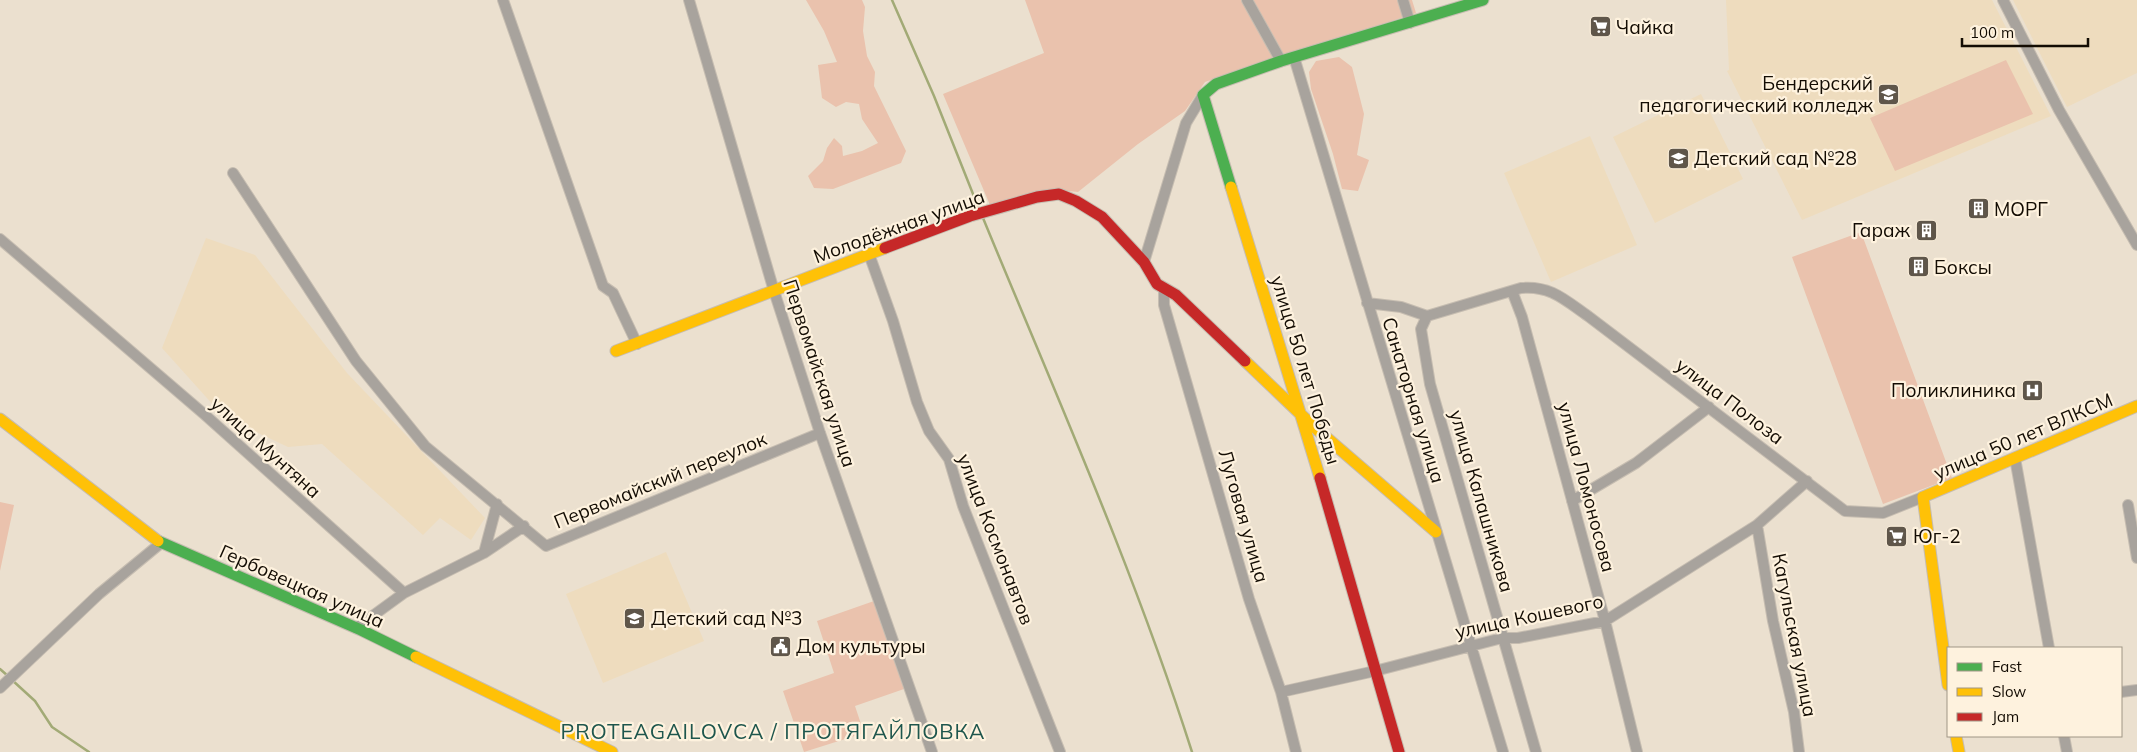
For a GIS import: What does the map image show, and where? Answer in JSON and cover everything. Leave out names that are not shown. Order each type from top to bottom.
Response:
[{"type":"street","points":[[503,0],[603,286],[614,293],[636,344]]},
{"type":"street","name":"Первомайская улица","points":[[689,0],[774,290],[820,433],[932,752]]},
{"type":"street","points":[[1247,0],[1281,61]]},
{"type":"street","points":[[1404,0],[1410,23]]},
{"type":"street","points":[[1144,262],[1186,124],[1203,95],[1216,84],[1281,61],[1483,0]]},
{"type":"street","points":[[2003,0],[2059,110],[2137,244]]},
{"type":"street","name":"Санаторная улица","points":[[1294,57],[1503,752]]},
{"type":"street","name":"улица 50 лет Победы","points":[[1203,95],[1302,416],[1375,672],[1400,752]]},
{"type":"street","name":"Первомайский переулок","points":[[233,173],[356,361],[424,446],[524,526],[546,546],[820,433]]},
{"type":"street","name":"Молодёжная улица","points":[[616,351],[970,216],[1036,197],[1059,194],[1076,201],[1102,218],[1144,262],[1156,284],[1176,295],[1302,416],[1436,532]]},
{"type":"street","name":"улица Мунтяна","points":[[0,239],[204,414],[404,594]]},
{"type":"street","name":"улица Космонавтов","points":[[869,254],[893,321],[917,402],[929,431],[949,459],[963,506],[1060,752]]},
{"type":"street","name":"улица Полоза","points":[[1516,290],[1533,287],[1552,291],[1709,407],[1845,511],[1883,513],[1923,497]]},
{"type":"street","name":"Луговая улица","points":[[1164,288],[1164,305],[1250,599],[1281,692],[1296,752]]},
{"type":"street","points":[[1367,303],[1401,308],[1427,316],[1516,290]]},
{"type":"street","name":"улица Ломоносова","points":[[1516,290],[1605,621],[1637,752]]},
{"type":"street","name":"улица Калашникова","points":[[1427,316],[1421,329],[1430,384],[1536,752]]},
{"type":"street","name":"улица 50 лет ВЛКСМ","points":[[1923,497],[2137,406]]},
{"type":"street","points":[[1572,501],[1636,464],[1709,407]]},
{"type":"street","name":"Гербовецкая улица","points":[[0,419],[161,544],[356,628],[612,752]]},
{"type":"street","points":[[2015,458],[2049,647]]},
{"type":"street","name":"улица Кошевого","points":[[1281,692],[1375,672],[1470,645],[1502,638],[1518,638],[1605,621],[1757,524],[1807,481]]},
{"type":"street","points":[[1923,497],[1947,677]]},
{"type":"street","points":[[484,553],[496,504]]},
{"type":"street","points":[[2128,505],[2137,558]]},
{"type":"street","name":"Кагульская улица","points":[[1757,524],[1773,621],[1794,712],[1799,752]]},
{"type":"street","points":[[356,628],[404,594],[484,553],[524,526]]},
{"type":"street","points":[[3,686],[98,594],[161,544]]},
{"type":"street","points":[[2122,692],[2137,690]]},
{"type":"street","points":[[1956,737],[1959,752]]},
{"type":"street","points":[[2064,737],[2067,752]]},
{"type":"shaded area","points":[[806,0],[862,0],[865,7],[863,31],[867,56],[875,72],[874,86],[906,151],[901,163],[833,189],[814,188],[808,176],[823,161],[827,148],[834,138],[842,146],[843,156],[862,151],[878,143],[862,119],[859,104],[846,102],[836,107],[822,98],[818,65],[837,62],[824,31]]},
{"type":"shaded area","points":[[1025,0],[1412,0],[1416,13],[1205,82],[1185,111],[1138,144],[1078,192],[1051,189],[990,205],[943,94],[1044,53]]},
{"type":"shaded area","name":"Бендерский педагогический колледж","points":[[1726,0],[1992,0],[2051,116],[1802,220],[1727,71],[1729,70]]},
{"type":"shaded area","points":[[2013,0],[2137,0],[2137,73],[2067,107]]},
{"type":"shaded area","points":[[1339,57],[1352,67],[1364,114],[1357,155],[1369,160],[1358,191],[1342,189],[1333,154],[1311,89],[1309,72],[1316,61]]},
{"type":"shaded area","points":[[2006,60],[2033,114],[1895,171],[1870,118]]},
{"type":"shaded area","name":"Детский сад №28","points":[[1701,94],[1743,179],[1655,223],[1613,137]]},
{"type":"shaded area","points":[[1590,136],[1637,245],[1551,282],[1504,173]]},
{"type":"shaded area","points":[[1861,232],[1952,478],[1883,504],[1792,257]]},
{"type":"shaded area","points":[[206,238],[255,255],[347,373],[485,518],[471,540],[440,518],[423,535],[322,444],[288,447],[224,417],[162,348]]},
{"type":"shaded area","points":[[0,502],[14,505],[0,571]]},
{"type":"shaded area","name":"Детский сад №3","points":[[666,552],[704,641],[603,683],[566,594]]},
{"type":"shaded area","points":[[874,601],[904,689],[855,706],[864,733],[804,752],[783,691],[834,673],[817,621]]},
{"type":"waterway","points":[[892,0],[934,96],[979,209]]},
{"type":"waterway","points":[[983,218],[1120,550],[1192,752]]},
{"type":"waterway","points":[[0,669],[8,676]]},
{"type":"waterway","points":[[12,680],[35,701],[52,727],[89,752]]},
{"type":"traffic: fast","points":[[1231,187],[1203,95],[1216,84],[1281,61],[1483,0]]},
{"type":"traffic: fast","points":[[158,541],[361,630],[416,657]]},
{"type":"traffic: slow","points":[[1231,187],[1320,478]]},
{"type":"traffic: slow","points":[[616,351],[885,248]]},
{"type":"traffic: slow","points":[[1245,361],[1313,426],[1436,532]]},
{"type":"traffic: slow","points":[[1947,677],[1923,497],[2137,406]]},
{"type":"traffic: slow","points":[[0,419],[158,541]]},
{"type":"traffic: slow","points":[[416,657],[612,752]]},
{"type":"traffic: slow","points":[[1956,737],[1959,752]]},
{"type":"traffic: jam","points":[[885,248],[970,216],[1037,197],[1059,194],[1076,201],[1102,217],[1144,262],[1157,284],[1176,295],[1245,361]]},
{"type":"traffic: jam","points":[[1320,478],[1399,752]]},
{"type":"place","name":"Чайка","points":[[1600,27]]},
{"type":"place","name":"Бендерский педагогический колледж","points":[[1889,94]]},
{"type":"place","name":"Детский сад №28","points":[[1678,158]]},
{"type":"place","name":"МОРГ","points":[[1978,209]]},
{"type":"place","name":"Гараж","points":[[1926,230]]},
{"type":"place","name":"Боксы","points":[[1918,267]]},
{"type":"place","name":"Поликлиника","points":[[2032,390]]},
{"type":"place","name":"Юг-2","points":[[1897,536]]},
{"type":"place","name":"Детский сад №3","points":[[635,618]]},
{"type":"place","name":"Дом культуры","points":[[780,646]]},
{"type":"district","name":"PROTEAGAILOVCA / ПРОТЯГАЙЛОВКА","points":[[773,732]]}]
